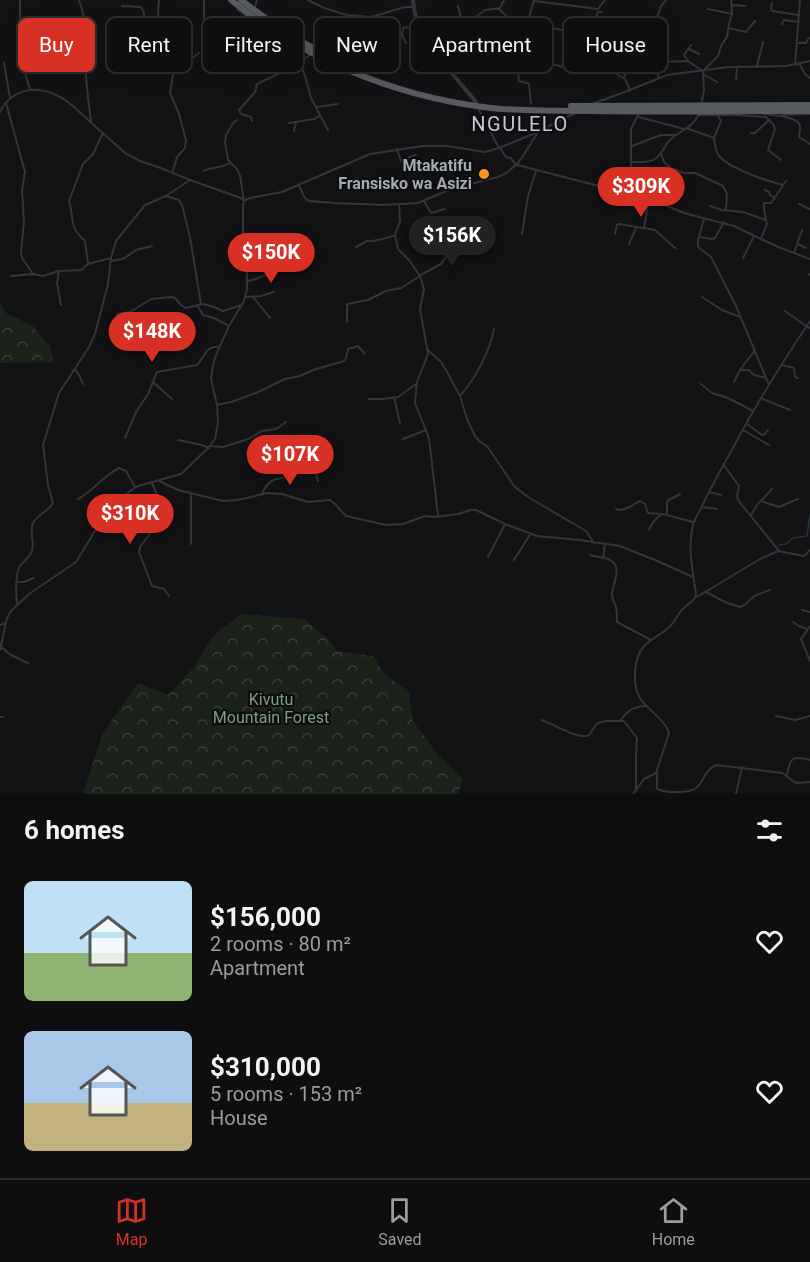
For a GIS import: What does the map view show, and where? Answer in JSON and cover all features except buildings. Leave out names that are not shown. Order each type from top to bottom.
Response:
[{"type":"highway","points":[[229,0],[277,34],[303,48],[350,71],[414,93],[477,106],[564,114],[583,108]]},
{"type":"highway","points":[[243,0],[276,26],[315,49]]},
{"type":"highway","points":[[365,72],[416,90],[477,106],[626,109],[640,112],[810,112]]},
{"type":"highway","points":[[700,111],[810,105]]},
{"type":"street","points":[[20,0],[18,50],[30,89]]},
{"type":"street","points":[[79,0],[83,18]]},
{"type":"street","points":[[159,0],[159,17],[166,18]]},
{"type":"street","points":[[204,0],[204,18]]},
{"type":"street","points":[[229,0],[252,18]]},
{"type":"street","points":[[254,10],[257,0]]},
{"type":"street","points":[[308,0],[347,15],[371,17],[403,7],[414,7]]},
{"type":"street","points":[[413,0],[416,18]]},
{"type":"street","points":[[499,9],[504,0]]},
{"type":"street","points":[[529,18],[534,1],[598,9],[605,0]]},
{"type":"street","points":[[624,77],[630,65],[647,48],[649,28],[666,0]]},
{"type":"street","points":[[631,162],[651,161],[661,154],[675,135],[693,124],[700,111],[704,91],[703,71],[718,56],[727,38],[732,14],[730,0]]},
{"type":"street","points":[[800,0],[797,64],[810,78]]},
{"type":"street","points":[[772,3],[772,11],[798,15]]},
{"type":"street","points":[[122,6],[141,7],[143,18]]},
{"type":"street","points":[[458,6],[461,18]]},
{"type":"street","points":[[732,6],[746,6]]},
{"type":"street","points":[[474,18],[485,10],[499,9],[509,18]]},
{"type":"street","points":[[708,9],[732,14]]},
{"type":"street","points":[[597,18],[598,12],[602,12]]},
{"type":"street","points":[[782,24],[783,20],[798,22]]},
{"type":"street","points":[[728,28],[746,32],[755,21]]},
{"type":"street","points":[[406,43],[402,34],[403,28],[411,27]]},
{"type":"street","points":[[797,44],[806,43],[809,38]]},
{"type":"street","points":[[757,66],[763,42]]},
{"type":"street","points":[[691,45],[684,54],[688,61],[717,82]]},
{"type":"street","points":[[689,49],[699,54]]},
{"type":"street","points":[[303,51],[347,73],[396,90],[428,99],[477,106]]},
{"type":"street","points":[[191,59],[199,53]]},
{"type":"street","points":[[303,61],[310,55]]},
{"type":"street","points":[[658,77],[659,62],[688,61]]},
{"type":"street","points":[[583,108],[667,75],[737,67],[786,66],[810,61]]},
{"type":"street","points":[[4,63],[10,98]]},
{"type":"street","points":[[736,80],[737,67]]},
{"type":"street","points":[[303,71],[311,98],[328,130]]},
{"type":"street","points":[[87,72],[91,122]]},
{"type":"street","points":[[172,72],[170,93],[186,140],[185,148],[177,157],[173,172]]},
{"type":"street","points":[[252,121],[251,117],[241,114],[239,109],[255,92],[257,84],[282,72]]},
{"type":"street","points":[[450,72],[477,106],[506,157],[511,158],[514,163],[536,171],[631,191],[684,213],[724,222],[810,259]]},
{"type":"street","points":[[518,72],[519,81],[527,82],[529,86],[531,104]]},
{"type":"street","points":[[615,72],[624,77],[630,90]]},
{"type":"street","points":[[0,112],[10,98],[16,94],[30,89],[47,91],[60,96],[134,159],[241,198],[244,202]]},
{"type":"street","points":[[6,103],[25,172],[22,190],[24,222],[21,256],[33,274]]},
{"type":"street","points":[[315,107],[338,104]]},
{"type":"street","points":[[700,111],[718,116],[767,117],[810,112]]},
{"type":"street","points":[[759,111],[767,117],[775,129],[768,150],[781,160]]},
{"type":"street","points":[[631,191],[627,179],[631,168],[631,129],[640,112],[656,120],[714,138]]},
{"type":"street","points":[[244,202],[250,198],[282,192],[300,185],[364,155],[439,145],[486,152],[538,132],[564,114]]},
{"type":"street","points":[[774,115],[799,123],[799,137],[810,144]]},
{"type":"street","points":[[289,123],[320,116]]},
{"type":"street","points":[[718,116],[720,120],[714,138],[717,152],[723,159],[741,170],[783,185]]},
{"type":"street","points":[[751,133],[755,133],[767,117]]},
{"type":"street","points":[[28,663],[1,648],[9,614],[17,604],[76,562],[100,525],[135,487],[183,473],[209,447],[217,435],[217,405],[211,375],[214,359],[229,326],[246,297],[248,281],[243,246],[244,202],[240,176],[227,158],[225,138],[232,123],[237,120]]},
{"type":"street","points":[[294,131],[296,122]]},
{"type":"street","points":[[300,185],[305,198],[309,200],[399,205],[424,201],[451,189],[506,173],[524,156],[538,132]]},
{"type":"street","points":[[88,264],[85,242],[75,232],[69,201],[83,164],[93,154],[103,133]]},
{"type":"street","points":[[631,146],[661,135],[675,135]]},
{"type":"street","points":[[397,149],[403,166],[423,162]]},
{"type":"street","points":[[661,154],[664,162],[671,168],[684,173],[696,173],[723,186],[727,194],[726,210]]},
{"type":"street","points":[[400,161],[416,155]]},
{"type":"street","points":[[204,171],[230,164]]},
{"type":"street","points":[[522,234],[528,196],[536,171]]},
{"type":"street","points":[[17,604],[18,569],[32,550],[34,522],[53,505],[43,444],[59,393],[95,334],[118,237],[148,203],[166,196],[190,180]]},
{"type":"street","points":[[761,239],[767,224],[764,203],[771,203],[786,181]]},
{"type":"street","points":[[765,190],[775,198]]},
{"type":"street","points":[[166,196],[180,201],[182,205],[190,237],[199,305],[203,315],[217,314],[242,305]]},
{"type":"street","points":[[644,228],[649,199]]},
{"type":"street","points":[[424,201],[431,213],[446,209]]},
{"type":"street","points":[[799,204],[810,208]]},
{"type":"street","points":[[356,248],[367,241],[386,239],[394,235],[400,221],[399,205]]},
{"type":"street","points":[[710,206],[743,212],[766,220]]},
{"type":"street","points":[[704,219],[698,248],[711,257],[736,306],[769,386]]},
{"type":"street","points":[[699,237],[715,238],[724,222]]},
{"type":"street","points":[[615,234],[619,224],[656,230],[675,248]]},
{"type":"street","points":[[629,244],[636,228]]},
{"type":"street","points":[[347,322],[347,304],[368,300],[386,291],[401,288],[442,263],[453,247],[451,235],[456,230]]},
{"type":"street","points":[[794,253],[802,231]]},
{"type":"street","points":[[394,235],[399,250],[409,258],[424,288],[420,309],[427,357],[416,384],[415,403],[429,440],[438,516]]},
{"type":"street","points":[[743,258],[754,235]]},
{"type":"street","points":[[243,246],[257,243],[270,244],[276,240]]},
{"type":"street","points":[[797,244],[806,248]]},
{"type":"street","points":[[11,276],[33,274],[43,276],[59,271],[79,270],[88,264],[123,259],[136,250],[152,246]]},
{"type":"street","points":[[248,281],[258,280],[277,269],[291,266]]},
{"type":"street","points":[[59,271],[57,283],[61,305]]},
{"type":"street","points":[[246,297],[274,292]]},
{"type":"street","points":[[253,297],[270,318]]},
{"type":"street","points":[[702,297],[722,310],[740,317]]},
{"type":"street","points":[[122,330],[117,314],[130,312],[151,299],[173,298],[186,308],[199,305],[214,307],[217,314],[229,326]]},
{"type":"street","points":[[785,311],[808,327]]},
{"type":"street","points":[[695,598],[690,550],[693,522],[746,423],[810,321]]},
{"type":"street","points":[[460,396],[480,366],[494,329]]},
{"type":"street","points":[[125,438],[157,372],[198,365],[207,350],[214,346],[219,347]]},
{"type":"street","points":[[217,405],[256,393],[285,379],[344,361],[350,348],[359,346],[365,354]]},
{"type":"street","points":[[427,349],[441,362],[460,396],[470,426],[480,442],[488,448],[514,486],[528,497],[586,531],[594,543]]},
{"type":"street","points":[[734,382],[739,370],[755,350]]},
{"type":"street","points":[[782,365],[794,368],[795,376],[798,378]]},
{"type":"street","points":[[75,369],[83,384]]},
{"type":"street","points":[[739,370],[749,370],[754,375],[766,378]]},
{"type":"street","points":[[153,382],[172,399]]},
{"type":"street","points":[[369,399],[401,395],[416,384]]},
{"type":"street","points":[[701,384],[712,393],[728,398],[753,411]]},
{"type":"street","points":[[394,397],[400,423]]},
{"type":"street","points":[[762,398],[790,410]]},
{"type":"street","points":[[178,440],[209,447],[223,447],[248,439],[262,431],[276,429],[286,422]]},
{"type":"street","points":[[746,423],[762,435],[768,430]]},
{"type":"street","points":[[403,439],[426,430]]},
{"type":"street","points":[[743,430],[769,445]]},
{"type":"street","points":[[723,464],[739,486],[738,500],[779,551]]},
{"type":"street","points":[[262,493],[269,482],[293,474],[306,465],[314,470],[318,481]]},
{"type":"street","points":[[78,499],[119,468],[126,471],[135,487]]},
{"type":"street","points":[[159,481],[190,493],[226,501],[262,493],[282,494],[308,502],[330,500],[346,516],[386,525],[403,524],[427,516],[459,514],[474,509],[505,524],[542,537],[580,540],[625,548],[693,577]]},
{"type":"street","points":[[152,483],[164,516],[140,547],[139,552],[152,586],[164,589],[169,596]]},
{"type":"street","points":[[751,515],[772,489]]},
{"type":"street","points":[[708,492],[721,495]]},
{"type":"street","points":[[190,493],[191,544]]},
{"type":"street","points":[[667,514],[667,501],[680,494]]},
{"type":"street","points":[[761,501],[779,507],[798,499]]},
{"type":"street","points":[[616,509],[622,510],[640,501],[645,504],[648,513],[667,514],[693,522]]},
{"type":"street","points":[[702,507],[717,509]]},
{"type":"street","points":[[649,530],[661,514]]},
{"type":"street","points":[[488,557],[505,524]]},
{"type":"street","points":[[514,560],[531,533]]},
{"type":"street","points":[[603,558],[605,544]]},
{"type":"street","points":[[810,550],[803,556],[779,551],[760,559],[695,598],[683,608],[669,628],[651,640],[641,651],[635,677],[638,693],[646,706],[666,726],[669,733],[657,770],[658,790],[690,792],[696,788],[713,765],[782,773],[796,783],[810,782]]},
{"type":"street","points":[[590,555],[611,561],[617,569],[612,597],[617,622],[651,640]]},
{"type":"street","points":[[17,582],[34,578]]},
{"type":"street","points":[[706,592],[727,603],[741,607],[756,595],[770,590]]},
{"type":"street","points":[[802,610],[810,612]]},
{"type":"street","points":[[793,622],[809,628],[801,641],[810,660]]},
{"type":"street","points":[[0,625],[6,623]]},
{"type":"street","points":[[620,721],[632,708],[646,706]]},
{"type":"street","points":[[776,716],[795,720],[810,716]]},
{"type":"street","points":[[542,720],[584,737],[597,723],[624,721],[637,738],[636,790]]},
{"type":"street","points":[[787,776],[792,759],[799,757],[810,760]]},
{"type":"street","points":[[736,794],[742,767]]},
{"type":"street","points":[[633,794],[644,779],[657,770]]},
{"type":"green space","points":[[0,303],[7,314],[33,326],[50,347],[54,362],[0,363]]},
{"type":"green space","name":"Kivutu Mountain Forest","points":[[241,614],[304,619],[327,638],[337,651],[373,656],[384,673],[408,691],[413,721],[438,755],[463,779],[458,794],[83,794],[103,733],[138,683],[168,695],[194,667],[212,637]]},
{"type":"waterway","points":[[779,545],[786,544],[793,538],[807,536],[810,514]]},
{"type":"place","name":"Mtakatifu Fransisko wa Asizi","points":[[484,174]]},
{"type":"district","name":"NGULELO","points":[[520,124]]}]
